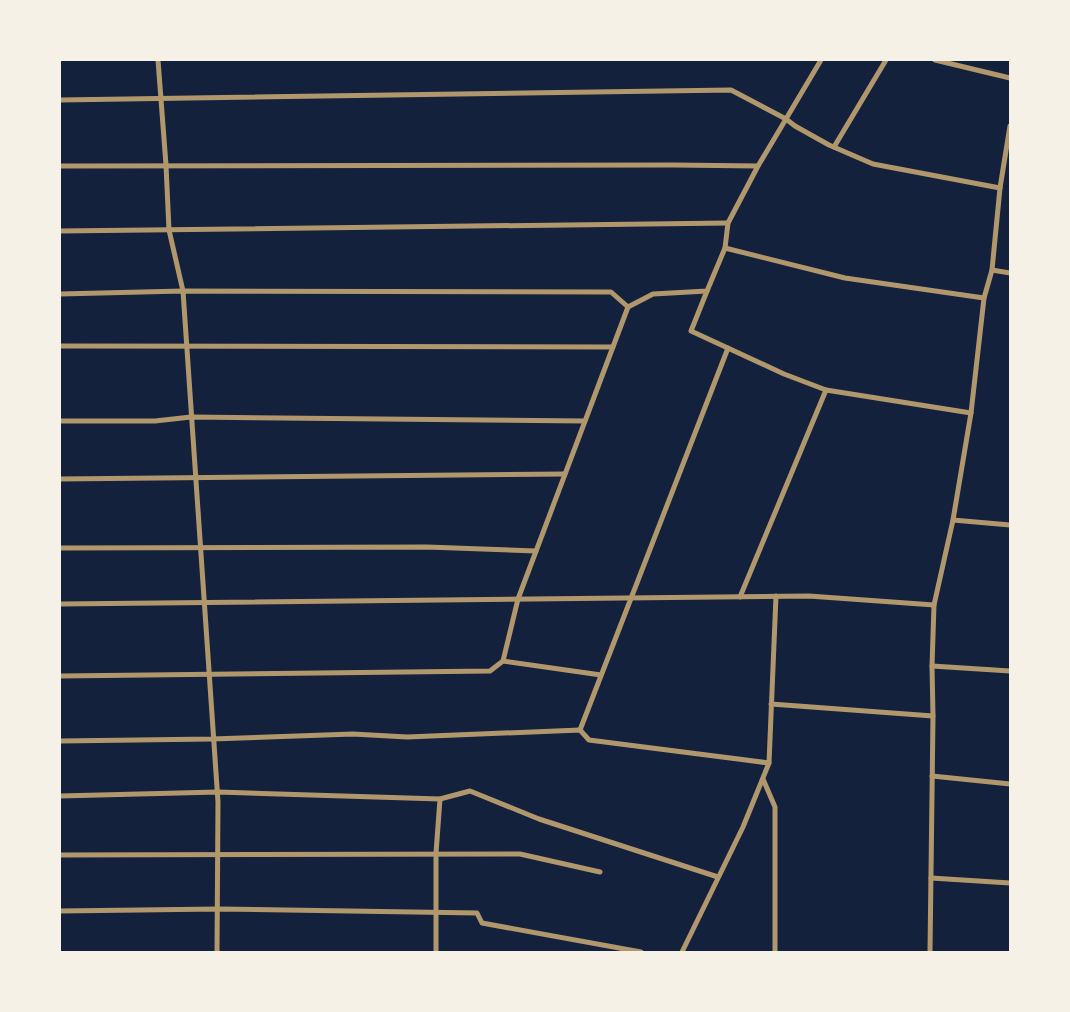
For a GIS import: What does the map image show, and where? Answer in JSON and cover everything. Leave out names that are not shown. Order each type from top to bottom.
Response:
[{"type":"street","points":[[158,60],[169,230],[183,291],[218,792],[217,952]]},
{"type":"street","points":[[821,60],[758,166],[728,223],[725,248],[691,331],[784,374],[826,390],[970,413]]},
{"type":"street","points":[[834,147],[886,60]]},
{"type":"street","points":[[935,60],[1010,78]]},
{"type":"street","points":[[60,100],[731,90],[786,118],[795,126],[834,147],[873,164],[1000,188]]},
{"type":"street","points":[[930,952],[934,604],[953,520],[970,413],[984,298],[992,270],[1000,188],[1010,126]]},
{"type":"street","points":[[60,166],[758,166]]},
{"type":"street","points":[[60,231],[728,223]]},
{"type":"street","points":[[725,248],[845,278],[984,298]]},
{"type":"street","points":[[992,270],[1010,273]]},
{"type":"street","points":[[60,294],[183,291],[611,292],[628,307]]},
{"type":"street","points":[[60,676],[490,671],[503,661],[518,599],[628,307],[653,294],[707,291]]},
{"type":"street","points":[[60,346],[613,347]]},
{"type":"street","points":[[580,730],[728,348]]},
{"type":"street","points":[[740,597],[826,390]]},
{"type":"street","points":[[60,421],[155,421],[191,417],[585,421]]},
{"type":"street","points":[[60,479],[565,474]]},
{"type":"street","points":[[953,520],[1010,524]]},
{"type":"street","points":[[60,548],[427,547],[536,551]]},
{"type":"street","points":[[682,952],[743,827],[769,763],[776,596]]},
{"type":"street","points":[[60,604],[809,596],[934,604]]},
{"type":"street","points":[[503,661],[601,675]]},
{"type":"street","points":[[932,666],[1010,671]]},
{"type":"street","points":[[771,704],[933,716]]},
{"type":"street","points":[[580,730],[589,740],[769,763]]},
{"type":"street","points":[[60,741],[214,739],[353,734],[407,737],[580,730]]},
{"type":"street","points":[[932,776],[1010,784]]},
{"type":"street","points":[[762,779],[774,807],[775,952]]},
{"type":"street","points":[[60,796],[218,792],[440,799],[470,791],[539,819],[718,877]]},
{"type":"street","points":[[436,952],[436,854],[440,799]]},
{"type":"street","points":[[60,855],[520,854],[600,872]]},
{"type":"street","points":[[931,878],[1010,883]]},
{"type":"street","points":[[60,911],[218,909],[477,913],[482,923],[641,952]]}]
